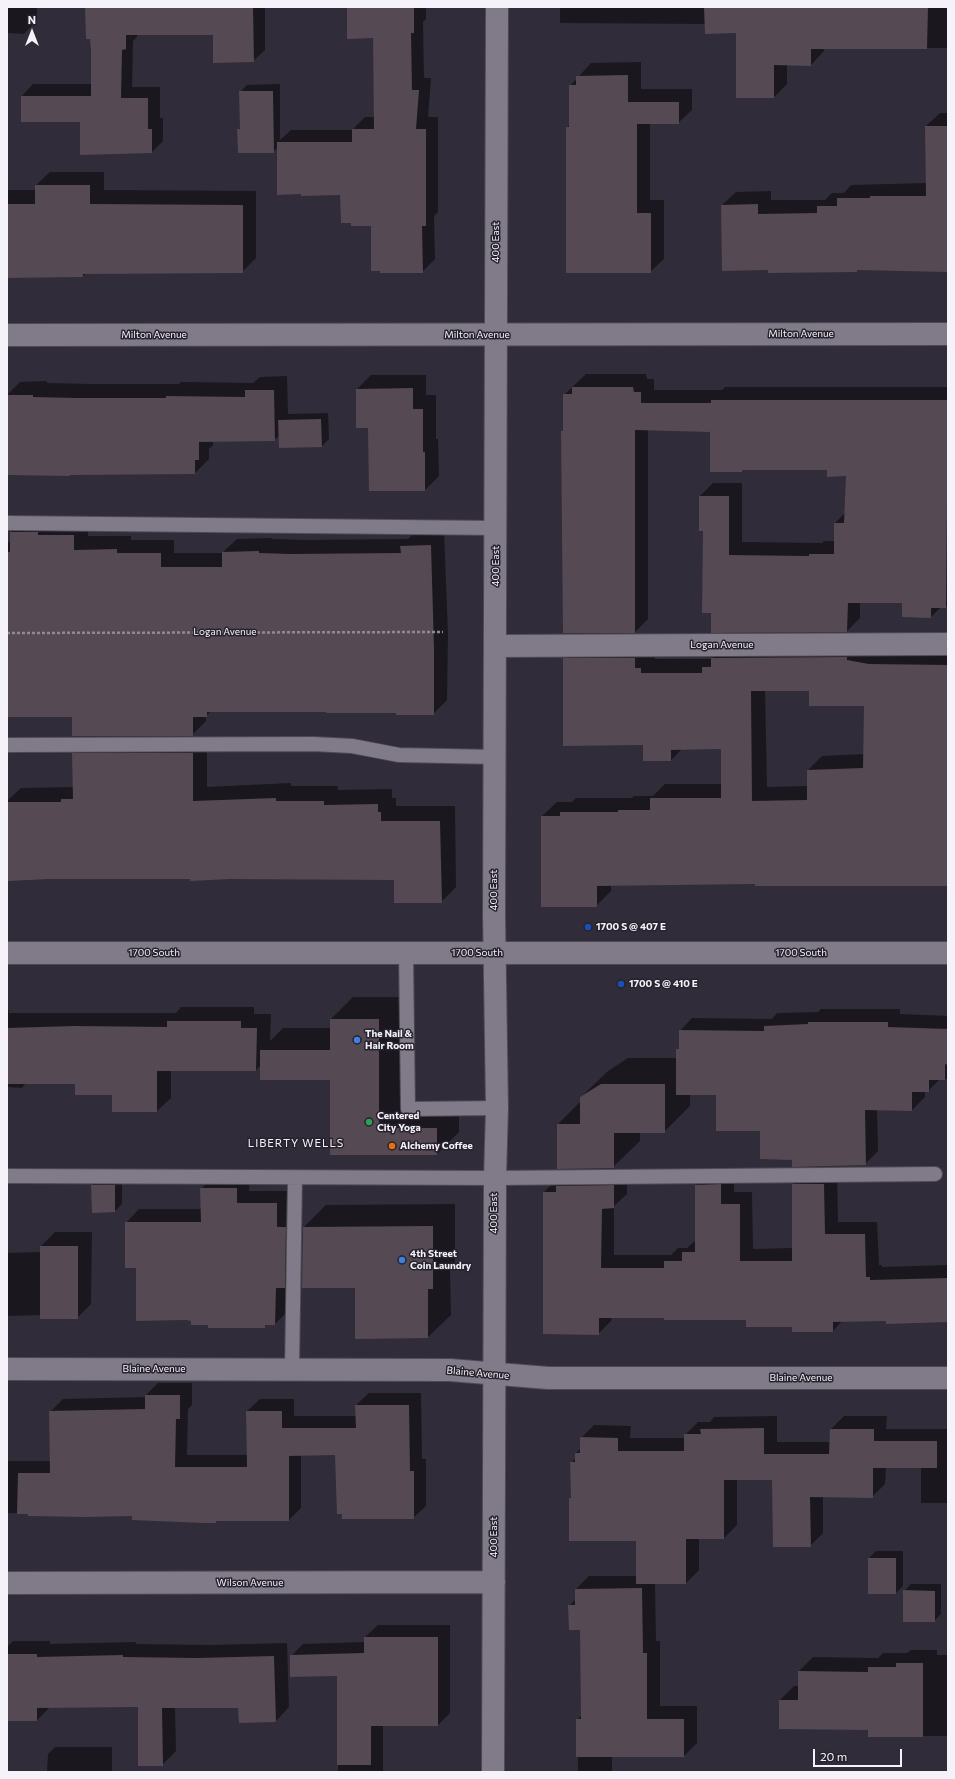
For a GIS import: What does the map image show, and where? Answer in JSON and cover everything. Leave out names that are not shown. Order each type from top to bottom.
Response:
[{"type":"street","name":"400 East","points":[[493,1772],[494,1178],[497,1108],[494,952],[497,7]]},
{"type":"street","name":"Milton Avenue","points":[[7,336],[948,334]]},
{"type":"street","name":"Logan Avenue","points":[[495,646],[948,644]]},
{"type":"street","name":"1700 South","points":[[7,953],[948,952]]},
{"type":"street","name":"Blaine Avenue","points":[[7,1369],[450,1370],[494,1375],[548,1378],[948,1378]]},
{"type":"street","name":"Wilson Avenue","points":[[7,1583],[494,1582]]},
{"type":"lane","points":[[7,523],[496,528]]},
{"type":"lane","points":[[7,745],[313,744],[352,746],[399,755],[495,757]]},
{"type":"lane","points":[[406,952],[408,1109],[497,1108]]},
{"type":"lane","points":[[7,1176],[494,1178],[936,1174]]},
{"type":"lane","points":[[292,1369],[295,1178]]},
{"type":"path","name":"Logan Avenue","points":[[7,633],[444,632]]},
{"type":"building","points":[[85,7],[253,7],[254,62],[213,63],[213,35],[126,35],[126,49],[122,50],[121,98],[148,98],[148,129],[152,129],[152,153],[80,155],[80,122],[21,122],[21,96],[91,96],[91,50],[90,39],[86,39]]},
{"type":"building","points":[[347,7],[414,7],[414,33],[411,33],[412,90],[419,90],[416,129],[426,129],[426,226],[422,226],[423,273],[380,273],[380,271],[371,271],[371,226],[351,226],[351,223],[341,223],[340,195],[277,195],[277,142],[352,142],[352,129],[374,129],[373,38],[347,39]]},
{"type":"building","points":[[704,7],[928,7],[927,49],[811,49],[811,66],[774,65],[774,98],[736,98],[736,33],[705,34]]},
{"type":"building","points":[[628,75],[628,102],[679,102],[679,124],[637,124],[637,213],[651,213],[651,273],[566,273],[566,127],[569,127],[569,85],[576,85],[576,76]]},
{"type":"building","points":[[239,91],[273,91],[274,153],[238,153],[237,129],[240,129]]},
{"type":"building","points":[[925,126],[948,126],[948,272],[857,270],[857,272],[768,273],[768,270],[722,271],[721,205],[758,204],[758,214],[817,213],[817,206],[837,206],[837,198],[870,198],[870,196],[926,196]]},
{"type":"building","points":[[35,185],[90,185],[90,204],[243,205],[243,273],[83,274],[83,277],[7,278],[7,204],[35,204]]},
{"type":"building","points":[[572,387],[633,387],[634,392],[641,392],[641,403],[711,403],[711,400],[948,400],[946,608],[931,608],[931,618],[902,617],[902,603],[848,603],[847,632],[711,633],[711,613],[702,613],[703,531],[699,531],[699,496],[729,496],[729,555],[809,556],[809,554],[834,554],[834,523],[844,523],[846,476],[827,477],[827,470],[742,470],[742,472],[710,472],[710,432],[635,430],[635,633],[563,633],[561,431],[563,431],[563,394],[572,394]]},
{"type":"building","points":[[413,388],[413,409],[423,409],[425,491],[369,491],[368,428],[356,428],[356,389]]},
{"type":"building","points":[[245,390],[274,390],[275,441],[199,442],[199,460],[195,460],[195,474],[70,476],[7,475],[7,395],[77,398],[166,398],[166,396],[245,397]]},
{"type":"building","points":[[321,419],[322,447],[279,448],[278,420]]},
{"type":"building","points":[[10,532],[38,532],[38,535],[74,535],[74,550],[117,549],[117,553],[161,553],[161,567],[222,567],[222,552],[259,551],[259,553],[290,554],[401,553],[400,546],[431,545],[434,715],[326,712],[207,712],[207,717],[193,717],[193,736],[72,736],[72,717],[7,717],[7,552],[10,552]]},
{"type":"building","points":[[847,657],[847,660],[869,664],[948,665],[948,886],[755,886],[755,884],[597,886],[597,907],[541,907],[541,816],[560,816],[560,812],[618,812],[618,810],[650,810],[650,798],[721,798],[721,749],[671,750],[671,761],[643,761],[643,745],[563,746],[563,658],[635,658],[635,668],[641,668],[641,673],[702,673],[702,667],[711,667],[711,658]],"holes":[[[751,691],[809,691],[809,706],[864,706],[863,768],[807,770],[807,800],[752,801]]]},
{"type":"building","points":[[72,753],[193,753],[193,801],[276,798],[276,801],[324,801],[324,805],[378,804],[378,812],[381,812],[381,821],[440,821],[442,903],[394,903],[394,880],[230,879],[190,881],[190,879],[49,879],[8,881],[7,802],[61,802],[61,799],[73,799]]},
{"type":"building","points":[[330,1019],[379,1019],[379,1128],[437,1128],[437,1155],[330,1155],[330,1080],[260,1080],[260,1050],[330,1050]]},
{"type":"building","points":[[167,1021],[241,1021],[241,1028],[257,1028],[256,1071],[157,1071],[157,1112],[112,1112],[112,1095],[75,1095],[75,1084],[7,1084],[7,1028],[74,1026],[167,1027]]},
{"type":"building","points":[[808,1022],[888,1022],[888,1027],[948,1029],[948,1065],[945,1064],[945,1080],[929,1080],[929,1092],[912,1092],[912,1111],[865,1110],[866,1165],[792,1167],[792,1160],[760,1159],[760,1131],[716,1131],[716,1095],[676,1095],[676,1049],[679,1049],[679,1030],[764,1031],[764,1026],[808,1024]]},
{"type":"building","points":[[601,1084],[665,1084],[665,1133],[614,1133],[614,1168],[557,1169],[557,1124],[580,1124],[580,1097]]},
{"type":"building","points":[[721,1184],[721,1204],[740,1204],[740,1261],[792,1261],[792,1184],[824,1184],[825,1234],[865,1234],[866,1277],[870,1277],[870,1280],[948,1278],[948,1322],[886,1324],[886,1321],[833,1322],[833,1332],[792,1332],[792,1327],[746,1327],[746,1320],[599,1318],[599,1335],[543,1334],[543,1192],[556,1192],[556,1186],[614,1185],[614,1208],[602,1209],[601,1268],[664,1268],[664,1261],[682,1261],[682,1252],[695,1252],[695,1185]]},
{"type":"building","points":[[91,1185],[115,1185],[115,1212],[92,1213]]},
{"type":"building","points":[[200,1188],[237,1188],[237,1203],[277,1203],[277,1227],[286,1227],[285,1288],[276,1288],[275,1325],[265,1325],[265,1328],[208,1328],[208,1325],[191,1325],[191,1321],[186,1320],[136,1321],[136,1268],[125,1268],[125,1222],[201,1222]]},
{"type":"building","points":[[433,1226],[433,1289],[428,1289],[428,1338],[355,1339],[355,1288],[302,1288],[303,1227]]},
{"type":"building","points":[[40,1246],[78,1246],[78,1319],[40,1319]]},
{"type":"building","points":[[145,1395],[180,1395],[180,1419],[176,1419],[175,1467],[247,1467],[246,1411],[282,1411],[282,1428],[356,1428],[355,1405],[409,1405],[410,1471],[414,1471],[414,1519],[342,1519],[342,1514],[337,1514],[335,1455],[289,1456],[289,1521],[216,1521],[216,1523],[203,1523],[132,1520],[132,1516],[28,1516],[28,1514],[17,1514],[18,1473],[50,1473],[49,1411],[145,1409]]},
{"type":"building","points":[[764,1428],[764,1454],[829,1454],[830,1429],[874,1429],[874,1441],[937,1441],[937,1468],[873,1468],[873,1498],[810,1497],[811,1547],[773,1547],[772,1480],[724,1480],[724,1539],[686,1539],[686,1584],[636,1584],[636,1541],[569,1541],[569,1498],[571,1498],[570,1462],[575,1462],[575,1453],[580,1453],[580,1437],[618,1438],[618,1451],[684,1451],[684,1434],[701,1434],[700,1429]]},
{"type":"building","points":[[868,1558],[896,1558],[896,1594],[868,1594]]},
{"type":"building","points":[[642,1588],[643,1653],[647,1653],[647,1719],[684,1719],[684,1757],[576,1757],[576,1719],[581,1719],[580,1630],[569,1630],[568,1605],[575,1605],[575,1589]]},
{"type":"building","points":[[903,1590],[935,1591],[935,1622],[903,1622]]},
{"type":"building","points":[[364,1637],[438,1637],[438,1726],[371,1726],[371,1765],[337,1765],[337,1676],[290,1677],[290,1655],[364,1653]]},
{"type":"building","points":[[7,1654],[37,1654],[37,1657],[123,1655],[123,1657],[197,1658],[274,1656],[276,1722],[239,1723],[238,1708],[162,1708],[163,1766],[138,1766],[138,1707],[37,1708],[37,1721],[7,1721]]},
{"type":"building","points":[[896,1663],[923,1663],[923,1737],[868,1737],[868,1730],[779,1729],[779,1700],[798,1700],[798,1671],[868,1672],[868,1667],[896,1667]]},
{"type":"place","name":"1700 S @ 407 E","points":[[588,927]]},
{"type":"place","name":"1700 S @ 410 E","points":[[621,984]]},
{"type":"place","name":"The Nail & Hair Room","points":[[357,1040]]},
{"type":"place","name":"Centered City Yoga","points":[[369,1122]]},
{"type":"place","name":"Alchemy Coffee","points":[[392,1146]]},
{"type":"place","name":"4th Street Coin Laundry","points":[[402,1260]]},
{"type":"district","name":"LIBERTY WELLS","points":[[296,1143]]}]
